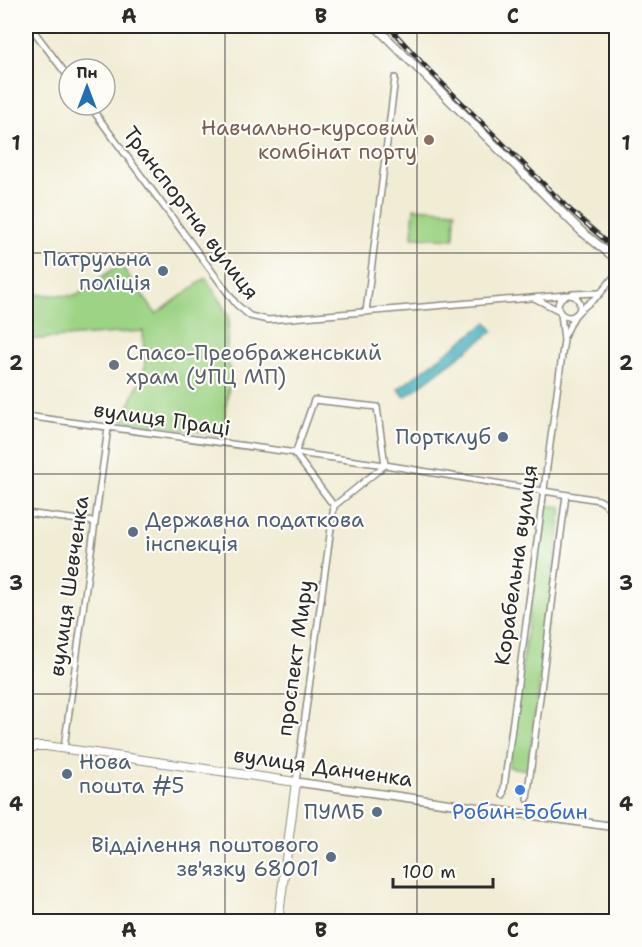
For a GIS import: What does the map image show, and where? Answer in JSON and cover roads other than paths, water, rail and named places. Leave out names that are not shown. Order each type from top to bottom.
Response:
[{"type":"main road","name":"вулиця Данченка","points":[[26,750],[36,746],[64,748],[296,782]]},
{"type":"main road","name":"проспект Миру","points":[[278,921],[296,782]]},
{"type":"street","points":[[30,26],[57,62]]},
{"type":"street","points":[[375,26],[581,231],[616,259]]},
{"type":"street","points":[[366,312],[395,78]]},
{"type":"street","name":"Транспортна вулиця","points":[[98,117],[243,311],[259,319],[488,303],[568,294],[592,295],[603,291]]},
{"type":"street","points":[[530,297],[568,317],[576,314],[603,291],[616,274]]},
{"type":"street","points":[[568,294],[579,301],[576,314],[564,340],[558,302],[568,294]]},
{"type":"street","name":"Корабельна вулиця","points":[[503,795],[564,340]]},
{"type":"street","points":[[385,465],[377,407],[314,400],[295,454],[333,506],[385,465],[604,503],[616,517]]},
{"type":"street","name":"вулиця Праці","points":[[26,416],[385,465]]},
{"type":"street","name":"вулиця Шевченка","points":[[64,748],[108,428]]},
{"type":"street","name":"Корабельна вулиця","points":[[527,799],[566,495]]},
{"type":"street","name":"проспект Миру","points":[[296,782],[333,506]]},
{"type":"street","points":[[26,513],[94,522]]},
{"type":"street","name":"вулиця Данченка","points":[[296,782],[616,827]]},
{"type":"water","points":[[487,322],[493,331],[405,397],[398,389]]},
{"type":"railway","points":[[388,26],[567,207],[616,250]]},
{"type":"place","name":"Навчально-курсовий комбінат порту","points":[[429,140]]},
{"type":"place","name":"Патрульна поліція","points":[[163,271]]},
{"type":"place","name":"Спасо-Преображенський храм (УПЦ МП)","points":[[114,365]]},
{"type":"place","name":"Портклуб","points":[[503,437]]},
{"type":"place","name":"Державна податкова інспекція","points":[[133,532]]},
{"type":"place","name":"Нова пошта #5","points":[[67,774]]},
{"type":"place","name":"Робин-Бобин","points":[[520,790]]},
{"type":"place","name":"ПУМБ","points":[[377,812]]},
{"type":"place","name":"Відділення поштового зв'язку 68001","points":[[331,857]]}]
